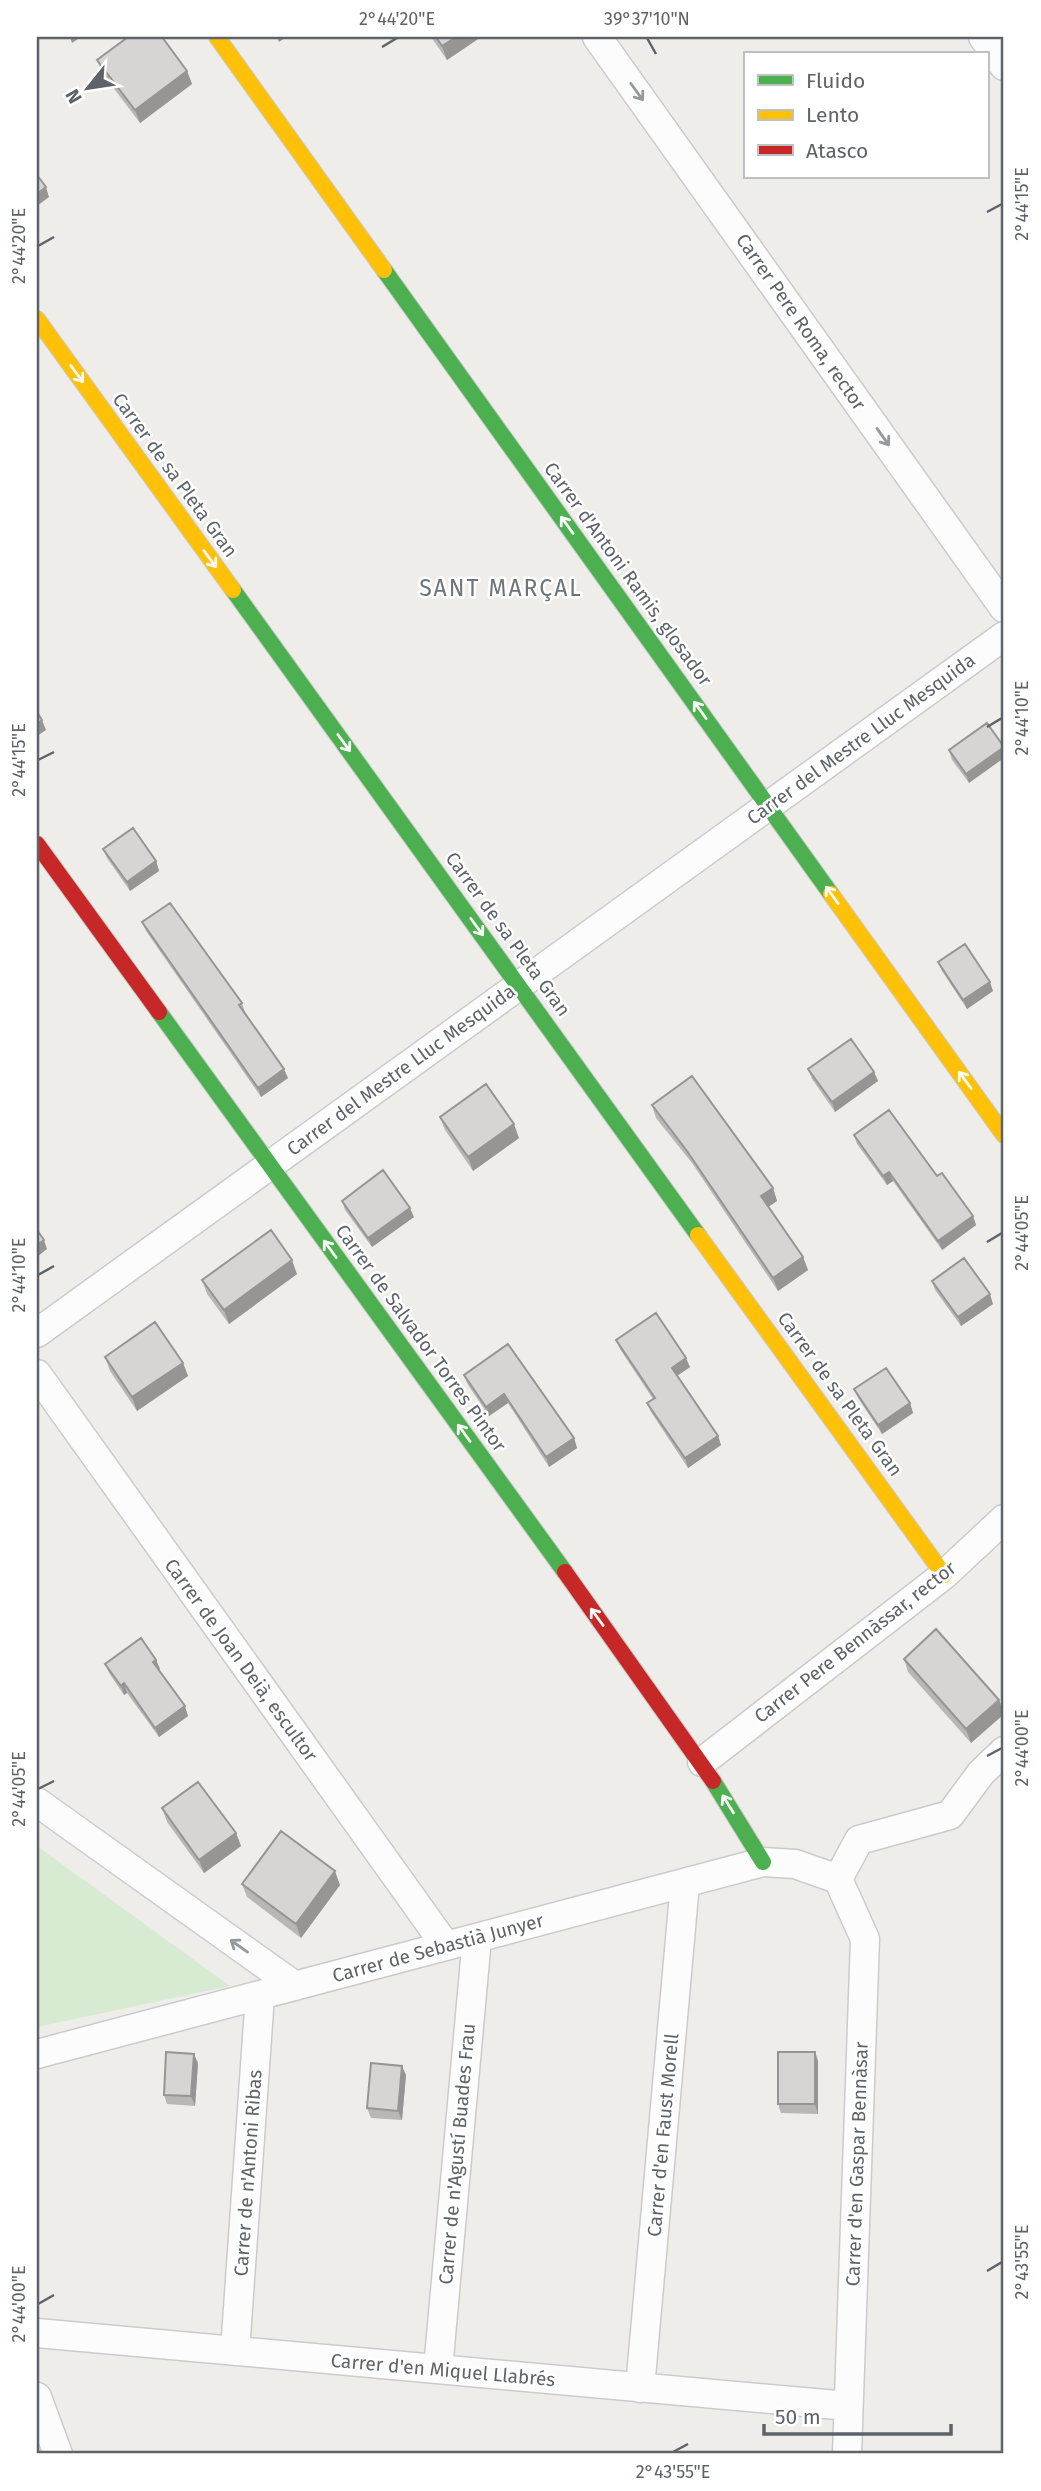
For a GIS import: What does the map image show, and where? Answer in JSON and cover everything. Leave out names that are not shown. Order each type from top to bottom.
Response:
[{"type":"street","name":"Carrer d'Antoni Ramis, glosador","points":[[217,37],[1004,1135]]},
{"type":"street","name":"Carrer Pere Roma, rector","points":[[597,37],[1004,608]]},
{"type":"street","points":[[983,37],[1004,66]]},
{"type":"street","name":"Carrer de sa Pleta Gran","points":[[37,319],[944,1575]]},
{"type":"street","name":"Carrer del Mestre Lluc Mesquida","points":[[37,1333],[1004,636]]},
{"type":"street","name":"Carrer de Salvador Torres Pintor","points":[[37,844],[702,1762],[763,1862]]},
{"type":"street","name":"Carrer de Joan Deià, escultor","points":[[37,1374],[446,1946]]},
{"type":"street","name":"Carrer Pere Bennàssar, rector","points":[[702,1762],[944,1575],[1004,1519]]},
{"type":"street","points":[[838,1879],[859,1840],[950,1815],[981,1773],[1004,1751]]},
{"type":"street","points":[[37,1802],[295,1986]]},
{"type":"street","name":"Carrer de Sebastià Junyer","points":[[37,2054],[763,1862],[795,1864],[838,1879]]},
{"type":"street","name":"Carrer d'en Gaspar Bennàsar","points":[[838,1879],[865,1939],[847,2454]]},
{"type":"street","name":"Carrer d'en Faust Morell","points":[[640,2388],[685,1883]]},
{"type":"street","name":"Carrer de n'Agustí Buades Frau","points":[[438,2370],[477,1938]]},
{"type":"street","name":"Carrer de n'Antoni Ribas","points":[[236,2351],[260,1995]]},
{"type":"street","name":"Carrer d'en Miquel Llabrés","points":[[37,2333],[848,2406]]},
{"type":"street","points":[[37,2397],[58,2454]]},
{"type":"green space","points":[[37,1846],[230,1986],[37,2027]]},
{"type":"building","points":[[128,37],[162,37],[187,71],[135,110],[97,60]]},
{"type":"building","points":[[436,37],[456,37],[442,46]]},
{"type":"building","points":[[37,175],[46,187],[37,194]]},
{"type":"building","points":[[987,723],[1004,747],[966,774],[949,750]]},
{"type":"building","points":[[133,828],[156,861],[127,882],[103,849]]},
{"type":"building","points":[[170,903],[242,1003],[239,1005],[284,1069],[258,1088],[142,922]]},
{"type":"building","points":[[965,944],[990,982],[963,1000],[938,962]]},
{"type":"building","points":[[851,1039],[874,1072],[832,1102],[808,1069]]},
{"type":"building","points":[[692,1076],[773,1188],[761,1196],[803,1257],[773,1278],[687,1151],[652,1105]]},
{"type":"building","points":[[486,1084],[514,1124],[468,1157],[440,1117]]},
{"type":"building","points":[[889,1110],[937,1176],[942,1173],[973,1216],[938,1241],[889,1172],[883,1176],[854,1135]]},
{"type":"building","points":[[383,1170],[410,1208],[368,1238],[342,1201]]},
{"type":"building","points":[[37,1230],[44,1240],[37,1245]]},
{"type":"building","points":[[271,1230],[292,1260],[224,1310],[202,1280]]},
{"type":"building","points":[[964,1258],[990,1294],[958,1317],[932,1281]]},
{"type":"building","points":[[656,1313],[686,1358],[672,1368],[718,1436],[685,1458],[647,1403],[655,1398],[616,1340]]},
{"type":"building","points":[[155,1322],[183,1363],[132,1397],[105,1357]]},
{"type":"building","points":[[508,1344],[574,1438],[546,1457],[504,1394],[486,1407],[464,1375]]},
{"type":"building","points":[[886,1368],[910,1403],[878,1425],[854,1389]]},
{"type":"building","points":[[936,1629],[999,1700],[966,1729],[904,1659]]},
{"type":"building","points":[[141,1638],[156,1660],[153,1662],[185,1706],[155,1728],[124,1683],[121,1686],[105,1664]]},
{"type":"building","points":[[198,1782],[236,1833],[199,1860],[162,1808]]},
{"type":"building","points":[[281,1831],[335,1871],[296,1924],[242,1884]]},
{"type":"building","points":[[166,2052],[194,2054],[191,2096],[164,2095]]},
{"type":"building","points":[[778,2052],[815,2052],[815,2104],[778,2104]]},
{"type":"building","points":[[371,2063],[402,2066],[398,2111],[367,2108]]},
{"type":"traffic: fast","points":[[384,270],[831,894]]},
{"type":"traffic: fast","points":[[233,590],[698,1235]]},
{"type":"traffic: fast","points":[[159,1012],[565,1572]]},
{"type":"traffic: fast","points":[[713,1781],[763,1862]]},
{"type":"traffic: slow","points":[[217,37],[384,270]]},
{"type":"traffic: slow","points":[[37,319],[233,590]]},
{"type":"traffic: slow","points":[[831,894],[1004,1135]]},
{"type":"traffic: slow","points":[[698,1235],[944,1575]]},
{"type":"traffic: jam","points":[[37,844],[159,1012]]},
{"type":"traffic: jam","points":[[565,1572],[713,1781]]},
{"type":"district","name":"SANT MARÇAL","points":[[501,588]]}]
